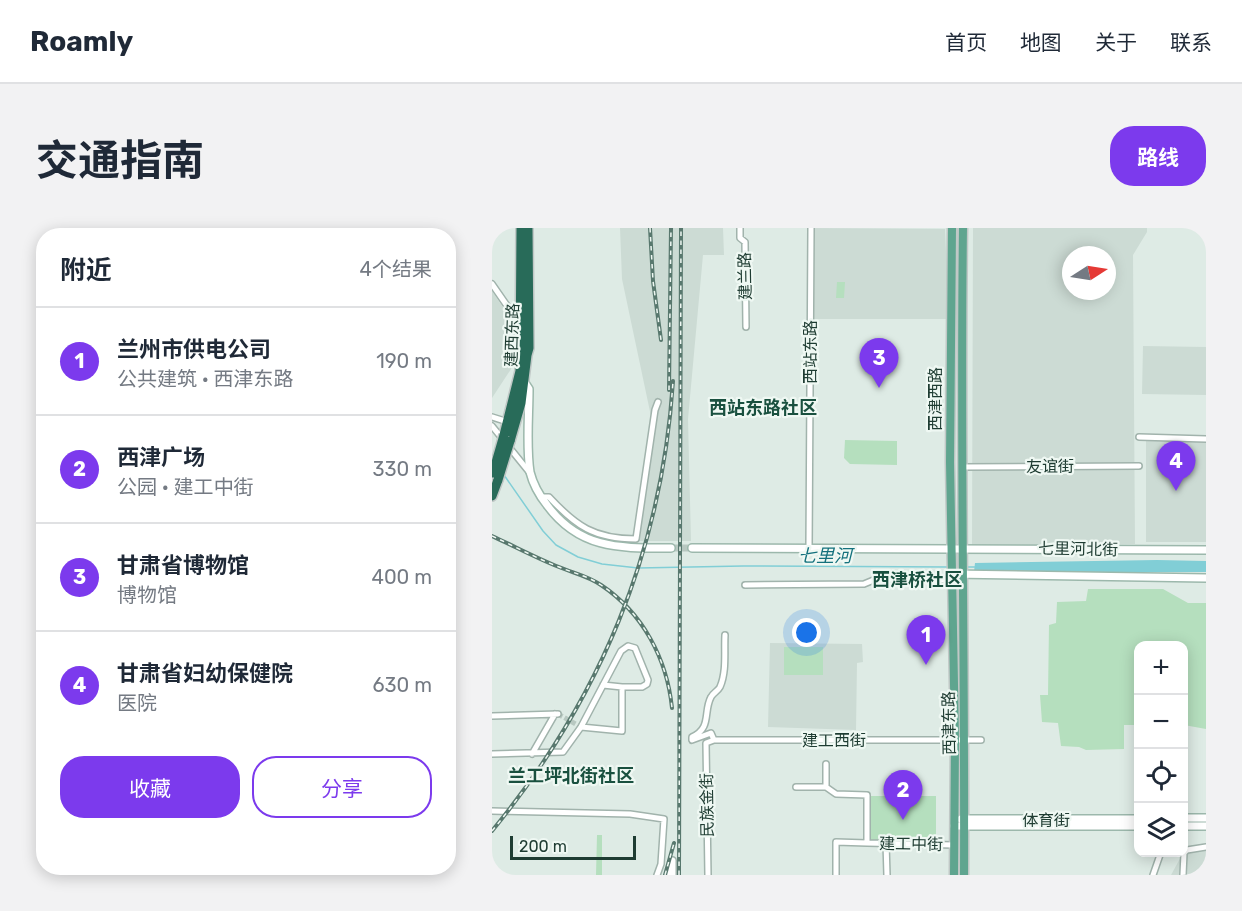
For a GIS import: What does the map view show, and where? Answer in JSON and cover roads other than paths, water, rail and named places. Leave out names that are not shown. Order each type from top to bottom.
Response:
[{"type":"highway","name":"建西东路","points":[[507,438],[507,422],[520,371],[521,228]]},
{"type":"highway","name":"建西东路","points":[[507,438],[521,403],[525,383],[526,355],[529,348],[528,228]]},
{"type":"highway","points":[[492,496],[495,476],[507,438]]},
{"type":"main road","name":"西津西路","points":[[951,575],[952,228]]},
{"type":"main road","name":"西津西路","points":[[962,572],[963,228]]},
{"type":"main road","points":[[950,462],[962,465]]},
{"type":"main road","name":"西津东路","points":[[962,572],[964,875]]},
{"type":"main road","name":"西津东路","points":[[951,575],[955,740],[954,821]]},
{"type":"main road","points":[[954,821],[954,875]]},
{"type":"street","name":"建兰路","points":[[740,228],[740,238],[745,242],[746,327]]},
{"type":"street","name":"西站东路","points":[[809,549],[811,228]]},
{"type":"street","points":[[492,284],[510,310],[521,319]]},
{"type":"street","points":[[525,383],[529,389],[531,473]]},
{"type":"street","points":[[541,497],[549,497],[578,526],[591,532],[606,537],[636,539],[658,402]]},
{"type":"street","points":[[492,417],[507,422]]},
{"type":"street","points":[[492,426],[531,473],[541,497],[566,526],[592,541],[623,547],[671,548]]},
{"type":"street","points":[[1139,437],[1206,439]]},
{"type":"street","name":"友谊街","points":[[962,465],[1138,466]]},
{"type":"street","name":"七里河北街","points":[[692,548],[951,553],[1206,550]]},
{"type":"street","name":"七里河北街","points":[[951,575],[962,572],[1206,578]]},
{"type":"street","points":[[745,585],[864,584],[876,579],[951,575]]},
{"type":"street","name":"建工西街","points":[[725,635],[724,668],[720,688],[711,696],[705,725],[699,733],[692,737],[692,740],[696,741],[711,733],[714,740],[981,740]]},
{"type":"street","points":[[492,754],[563,752],[581,727],[603,685],[621,651],[628,646],[635,648],[648,680],[647,684],[642,687],[603,685]]},
{"type":"street","points":[[581,727],[622,731],[622,687]]},
{"type":"street","points":[[492,716],[556,714],[532,754]]},
{"type":"street","name":"民族金街","points":[[708,875],[706,743],[714,740]]},
{"type":"street","points":[[826,764],[826,787]]},
{"type":"street","name":"建工中街","points":[[796,787],[826,787],[837,794],[867,795],[867,843]]},
{"type":"street","points":[[492,811],[630,814],[664,819],[661,864],[657,875]]},
{"type":"street","points":[[1188,818],[1206,818]]},
{"type":"street","name":"体育街","points":[[964,823],[1134,819]]},
{"type":"street","name":"体育街","points":[[954,821],[1134,826]]},
{"type":"street","points":[[1188,826],[1206,826]]},
{"type":"street","name":"建工中街","points":[[836,875],[836,842],[954,845]]},
{"type":"street","points":[[886,843],[887,875]]},
{"type":"street","points":[[1183,875],[1184,853],[1187,850],[1206,847]]},
{"type":"street","points":[[1153,875],[1159,857]]},
{"type":"street","points":[[668,875],[673,860],[673,875]]},
{"type":"water","points":[[1206,561],[1206,572],[974,572],[975,563]]},
{"type":"waterway","name":"七里河","points":[[504,475],[543,531],[556,545],[578,557],[602,564],[638,568],[949,567]]},
{"type":"waterway","name":"七里河","points":[[966,567],[976,567]]},
{"type":"tunnel","points":[[671,548],[692,548]]},
{"type":"tunnel","points":[[558,714],[581,727]]},
{"type":"railway","points":[[650,228],[653,281],[661,340]]},
{"type":"railway","points":[[669,390],[671,228]]},
{"type":"railway","points":[[679,875],[681,228]]},
{"type":"railway","points":[[492,831],[530,781],[564,729],[594,676],[619,621],[639,564],[655,505],[666,444],[673,381]]},
{"type":"railway","points":[[492,536],[591,579],[616,596],[641,623],[650,639],[665,672],[672,708]]},
{"type":"railway","points":[[665,875],[674,843]]},
{"type":"place","name":"甘肃省博物馆","points":[[879,388]]},
{"type":"place","name":"甘肃省妇幼保健院","points":[[1176,491]]},
{"type":"place","name":"兰州市供电公司","points":[[926,665]]},
{"type":"place","name":"西津广场","points":[[903,820]]},
{"type":"district","name":"西站东路社区","points":[[763,408]]},
{"type":"district","name":"西津桥社区","points":[[917,580]]},
{"type":"district","name":"兰工坪北街社区","points":[[571,776]]}]
